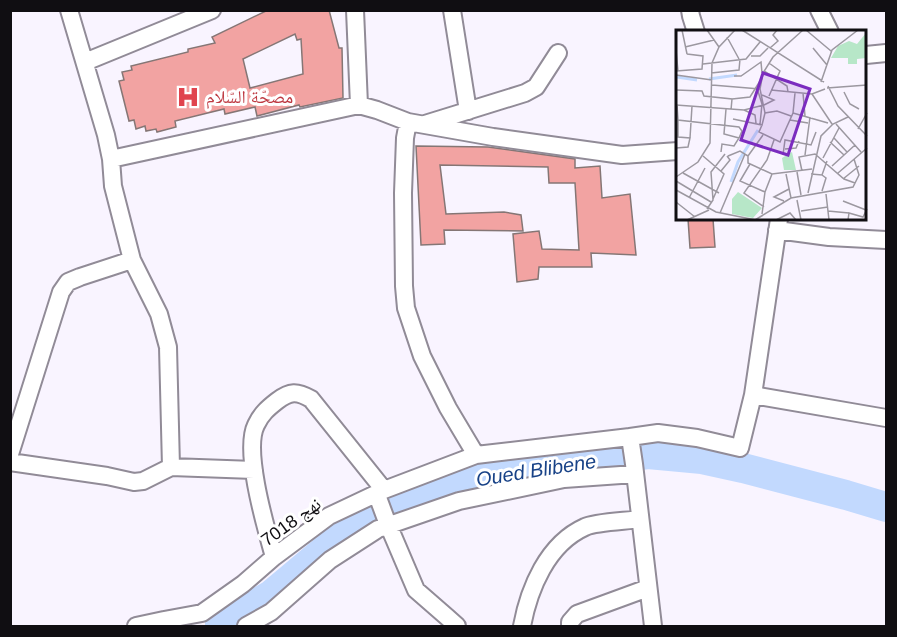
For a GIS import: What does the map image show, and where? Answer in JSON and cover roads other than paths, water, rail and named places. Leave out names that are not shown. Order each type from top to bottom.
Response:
[{"type":"street","points":[[69,10],[106,135],[113,186],[132,260],[159,314],[168,347],[171,468]]},
{"type":"street","points":[[85,62],[212,10]]},
{"type":"street","points":[[355,10],[359,105]]},
{"type":"street","points":[[452,10],[468,111]]},
{"type":"street","points":[[690,10],[695,30]]},
{"type":"street","points":[[819,10],[829,30]]},
{"type":"street","points":[[476,455],[448,408],[422,356],[406,308],[403,193],[405,138],[415,124],[468,111],[525,93],[536,87],[558,53]]},
{"type":"street","points":[[867,55],[886,53]]},
{"type":"street","points":[[111,159],[359,105],[415,124],[493,137],[622,155],[676,151]]},
{"type":"street","points":[[886,240],[829,237],[778,224],[753,395],[886,418]]},
{"type":"street","points":[[10,454],[62,292],[68,282],[132,260]]},
{"type":"street","points":[[274,557],[254,470],[252,447],[255,427],[265,411],[286,393],[301,394],[311,399],[380,494],[388,524],[416,590],[447,616],[456,627]]},
{"type":"street","name":"نهج 7018","points":[[136,627],[164,620],[203,620],[274,557],[329,516],[476,455],[630,439],[658,433],[697,438],[740,448],[753,395]]},
{"type":"street","points":[[630,439],[653,627]]},
{"type":"street","points":[[10,462],[134,482],[143,481],[171,468],[254,470]]},
{"type":"street","points":[[246,627],[271,612],[330,560],[388,524],[459,501],[564,479],[635,469]]},
{"type":"street","points":[[522,627],[531,590],[558,546],[586,526],[640,519]]},
{"type":"street","points":[[570,627],[570,622],[577,614],[648,588]]},
{"type":"waterway","name":"Oued Blibene","points":[[220,624],[271,595],[339,538],[450,485],[497,473],[648,454],[702,459],[743,468],[886,507]]},
{"type":"place","name":"مصحّة السّلام","points":[[188,97]]}]
